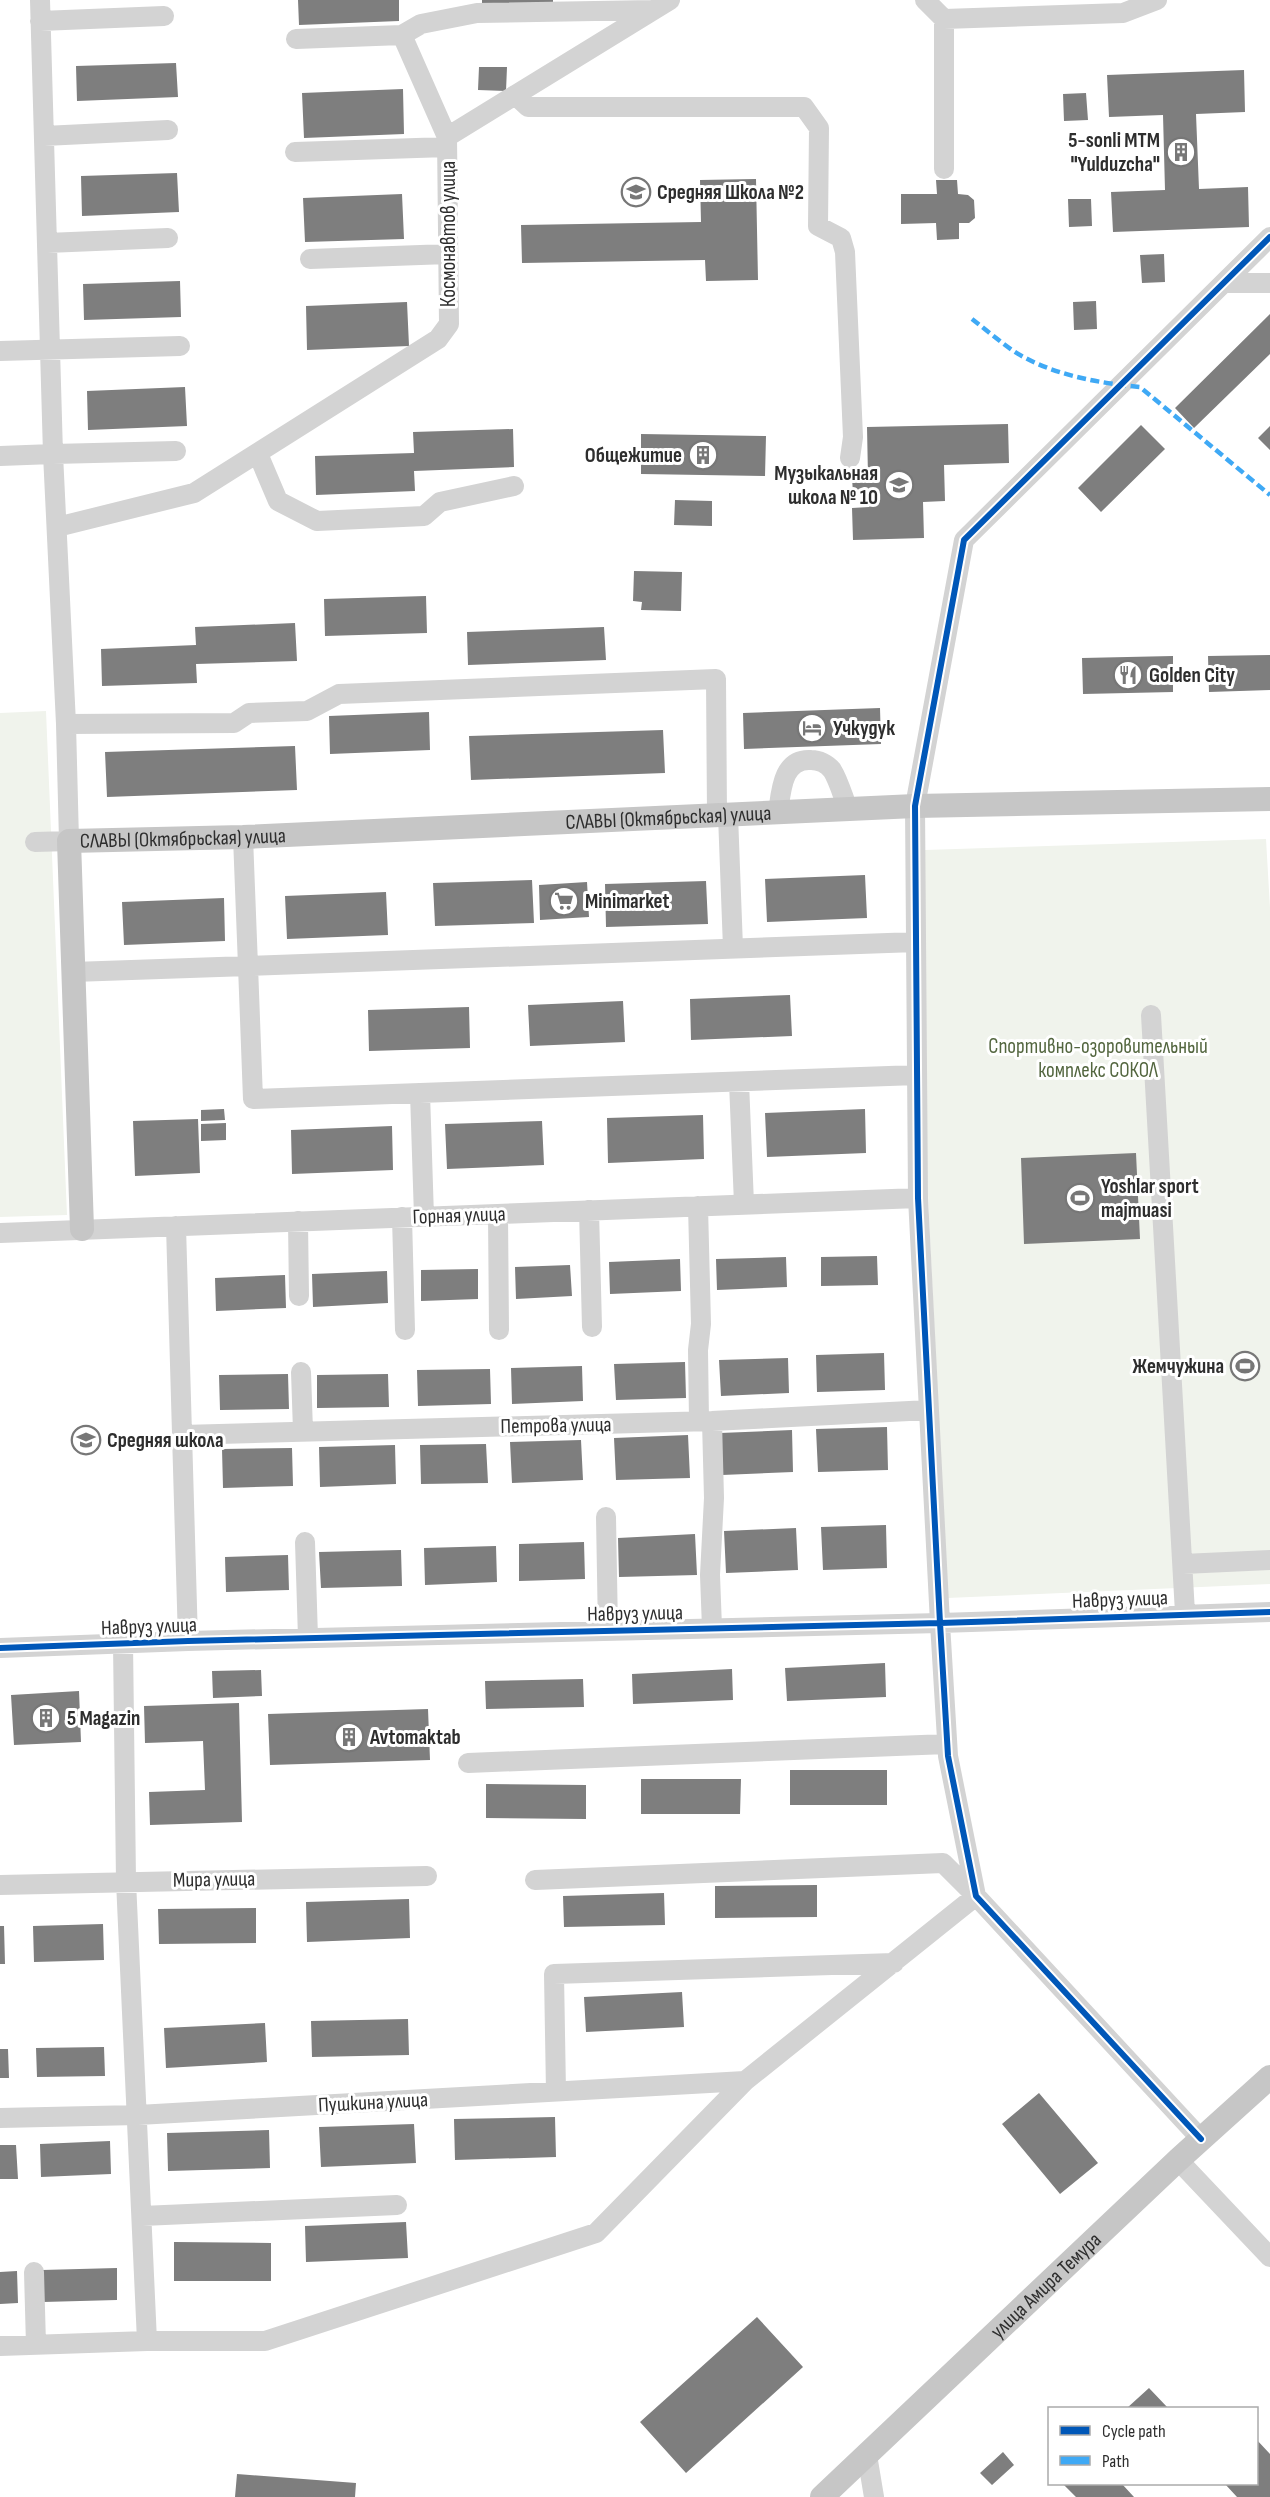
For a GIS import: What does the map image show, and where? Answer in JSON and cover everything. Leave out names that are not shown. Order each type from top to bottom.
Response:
[{"type":"main road","name":"СЛАВЫ (Октябрьская) улица","points":[[69,841],[243,837],[915,806],[1270,799]]},
{"type":"main road","points":[[69,841],[82,1229]]},
{"type":"main road","name":"улица Амира Темура","points":[[822,2497],[1178,2160],[1270,2077]]},
{"type":"street","points":[[35,842],[69,841],[66,724],[53,454],[52,351],[40,0]]},
{"type":"street","points":[[925,0],[944,19],[944,169]]},
{"type":"street","points":[[944,19],[1123,13],[1156,0]]},
{"type":"street","points":[[296,39],[402,35],[421,24],[477,13],[661,5]]},
{"type":"street","name":"Космонавтов улица","points":[[57,527],[194,493],[438,339],[448,324],[447,142],[515,95],[661,5]]},
{"type":"street","points":[[40,21],[164,16]]},
{"type":"street","points":[[295,152],[447,142],[402,35]]},
{"type":"street","points":[[515,95],[528,107],[804,107],[819,128],[818,226],[841,238],[844,252],[854,437],[850,458]]},
{"type":"street","points":[[44,136],[168,130]]},
{"type":"street","points":[[976,1896],[947,1744],[940,1623],[918,1198],[915,806],[964,540],[1270,237]]},
{"type":"street","points":[[48,243],[168,238]]},
{"type":"street","points":[[310,259],[448,254]]},
{"type":"street","points":[[1224,283],[1270,283]]},
{"type":"street","points":[[0,351],[180,346]]},
{"type":"street","points":[[0,456],[176,452]]},
{"type":"street","points":[[258,454],[278,501],[317,521],[424,516],[440,502],[514,486]]},
{"type":"street","points":[[66,724],[234,723],[249,713],[307,711],[339,694],[716,679],[733,948]]},
{"type":"street","points":[[778,813],[787,771],[799,762],[807,760],[814,760],[829,766],[848,809]]},
{"type":"street","points":[[243,837],[253,1099],[917,1075]]},
{"type":"street","points":[[73,972],[916,942]]},
{"type":"street","points":[[1151,1015],[1185,1613]]},
{"type":"street","points":[[739,1082],[744,1204]]},
{"type":"street","points":[[420,1093],[424,1216]]},
{"type":"street","name":"Горная улица","points":[[0,1233],[918,1198]]},
{"type":"street","points":[[698,1206],[701,1324],[698,1350],[714,1498],[710,1575],[712,1628]]},
{"type":"street","points":[[589,1210],[592,1327]]},
{"type":"street","points":[[498,1214],[499,1330]]},
{"type":"street","points":[[402,1217],[405,1330]]},
{"type":"street","points":[[298,1221],[299,1296]]},
{"type":"street","points":[[176,1226],[188,1641]]},
{"type":"street","points":[[301,1372],[303,1431]]},
{"type":"street","name":"Петрова улица","points":[[182,1435],[706,1421],[929,1410]]},
{"type":"street","points":[[606,1517],[608,1631]]},
{"type":"street","points":[[305,1542],[308,1638]]},
{"type":"street","points":[[1183,1564],[1270,1560]]},
{"type":"street","name":"Навруз улица","points":[[0,1648],[1270,1612]]},
{"type":"street","points":[[123,1643],[126,1881],[147,2341]]},
{"type":"street","points":[[468,1763],[947,1744]]},
{"type":"street","points":[[535,1880],[943,1863],[1201,2139]]},
{"type":"street","name":"Мира улица","points":[[0,1885],[427,1876]]},
{"type":"street","points":[[0,2346],[147,2341],[265,2341],[596,2233],[745,2081],[976,1896]]},
{"type":"street","points":[[555,2092],[554,1974],[894,1963]]},
{"type":"street","name":"Пушкина улица","points":[[0,2118],[138,2115],[745,2081]]},
{"type":"street","points":[[1178,2160],[1270,2257]]},
{"type":"street","points":[[142,2216],[397,2205]]},
{"type":"street","points":[[34,2272],[36,2345]]},
{"type":"street","points":[[867,2455],[874,2497]]},
{"type":"green space","points":[[46,711],[67,1215],[0,1217],[0,713]]},
{"type":"green space","name":"Спортивно-озоровительный комплекс СОКОЛ","points":[[1266,839],[1270,908],[1270,1584],[947,1598],[925,1131],[925,850]]},
{"type":"building","points":[[298,0],[399,0],[399,21],[299,25]]},
{"type":"building","points":[[482,0],[553,0],[553,2],[482,5]]},
{"type":"building","points":[[176,63],[178,97],[77,101],[76,66]]},
{"type":"building","points":[[479,67],[507,67],[506,91],[478,90]]},
{"type":"building","name":"5-sonli MTM \"Yulduzcha\"","points":[[1244,70],[1245,112],[1196,114],[1199,189],[1248,187],[1249,227],[1113,232],[1111,192],[1165,190],[1163,115],[1109,117],[1107,75]]},
{"type":"building","points":[[403,89],[404,134],[304,138],[302,93]]},
{"type":"building","points":[[1086,93],[1088,120],[1064,121],[1063,94]]},
{"type":"building","points":[[177,173],[179,212],[82,216],[81,176]]},
{"type":"building","points":[[756,179],[758,280],[706,281],[705,260],[522,263],[521,225],[701,222],[700,180]]},
{"type":"building","points":[[936,180],[957,180],[958,194],[968,195],[974,200],[975,218],[969,223],[959,223],[959,239],[937,240],[936,223],[901,224],[901,194],[937,194]]},
{"type":"building","points":[[402,194],[404,239],[305,242],[303,198]]},
{"type":"building","points":[[1068,199],[1091,199],[1092,226],[1069,227]]},
{"type":"building","points":[[1164,254],[1165,282],[1142,283],[1140,255]]},
{"type":"building","points":[[180,281],[181,317],[84,320],[83,284]]},
{"type":"building","points":[[1096,301],[1097,329],[1074,330],[1073,302]]},
{"type":"building","points":[[407,302],[409,346],[307,350],[306,306]]},
{"type":"building","points":[[1270,314],[1270,354],[1194,428],[1175,408]]},
{"type":"building","points":[[185,387],[187,426],[88,430],[87,391]]},
{"type":"building","name":"Музыкальная школа № 10","points":[[1008,424],[1009,463],[944,465],[945,501],[923,502],[924,538],[853,540],[852,508],[869,507],[868,493],[853,493],[852,478],[868,477],[867,427]]},
{"type":"building","points":[[1141,425],[1165,449],[1101,512],[1078,488]]},
{"type":"building","points":[[1270,426],[1270,450],[1258,438]]},
{"type":"building","points":[[513,429],[514,467],[414,471],[415,491],[316,495],[315,456],[414,453],[413,432]]},
{"type":"building","name":"Общежитие","points":[[641,434],[766,436],[765,476],[641,474]]},
{"type":"building","points":[[675,500],[712,501],[712,526],[674,525]]},
{"type":"building","points":[[634,571],[682,572],[681,611],[641,610],[642,602],[633,601]]},
{"type":"building","points":[[426,596],[427,633],[325,636],[324,599]]},
{"type":"building","points":[[295,623],[297,661],[196,664],[197,683],[102,686],[101,649],[196,645],[195,627]]},
{"type":"building","points":[[604,627],[606,660],[468,665],[467,632]]},
{"type":"building","points":[[1270,655],[1270,690],[1209,692],[1208,656]]},
{"type":"building","name":"Golden City","points":[[1173,656],[1173,692],[1083,694],[1082,658]]},
{"type":"building","name":"Учкудук","points":[[880,708],[881,744],[744,749],[743,713]]},
{"type":"building","points":[[429,712],[430,750],[330,754],[329,716]]},
{"type":"building","points":[[663,730],[665,773],[471,780],[469,736]]},
{"type":"building","points":[[295,746],[297,790],[107,797],[105,752]]},
{"type":"building","points":[[865,875],[867,918],[767,922],[765,879]]},
{"type":"building","points":[[532,880],[534,923],[435,926],[433,883]]},
{"type":"building","points":[[706,881],[708,924],[606,927],[605,884]]},
{"type":"building","name":"Minimarket","points":[[587,882],[589,917],[540,920],[539,885]]},
{"type":"building","points":[[386,892],[388,935],[287,939],[285,896]]},
{"type":"building","points":[[224,898],[225,941],[124,945],[122,902]]},
{"type":"building","points":[[790,995],[792,1036],[691,1040],[690,999]]},
{"type":"building","points":[[623,1001],[625,1042],[530,1046],[528,1005]]},
{"type":"building","points":[[469,1007],[470,1048],[369,1051],[368,1010]]},
{"type":"building","points":[[224,1109],[225,1120],[201,1121],[201,1110]]},
{"type":"building","points":[[865,1109],[866,1153],[767,1157],[765,1113]]},
{"type":"building","points":[[703,1115],[704,1159],[608,1163],[607,1118]]},
{"type":"building","points":[[198,1119],[200,1173],[135,1176],[133,1121]]},
{"type":"building","points":[[542,1121],[544,1165],[447,1169],[445,1124]]},
{"type":"building","points":[[226,1123],[226,1140],[201,1141],[201,1124]]},
{"type":"building","points":[[392,1126],[393,1170],[292,1174],[291,1130]]},
{"type":"building","name":"Yoshlar sport majmuasi","points":[[1136,1153],[1140,1239],[1024,1244],[1021,1158]]},
{"type":"building","points":[[877,1256],[878,1285],[821,1286],[821,1257]]},
{"type":"building","points":[[786,1257],[787,1287],[717,1290],[716,1259]]},
{"type":"building","points":[[680,1259],[681,1291],[610,1294],[609,1262]]},
{"type":"building","points":[[570,1265],[572,1296],[516,1299],[515,1267]]},
{"type":"building","points":[[478,1269],[478,1299],[421,1301],[421,1270]]},
{"type":"building","points":[[387,1271],[388,1303],[313,1307],[312,1274]]},
{"type":"building","points":[[285,1275],[286,1308],[216,1311],[215,1278]]},
{"type":"building","points":[[884,1353],[885,1390],[817,1392],[816,1355]]},
{"type":"building","points":[[788,1358],[789,1393],[721,1396],[719,1360]]},
{"type":"building","points":[[685,1362],[686,1398],[616,1400],[614,1364]]},
{"type":"building","points":[[582,1366],[583,1401],[512,1404],[511,1368]]},
{"type":"building","points":[[490,1369],[491,1404],[418,1406],[417,1370]]},
{"type":"building","points":[[288,1374],[289,1409],[220,1410],[219,1375]]},
{"type":"building","points":[[388,1374],[389,1407],[317,1408],[317,1375]]},
{"type":"building","points":[[887,1427],[888,1470],[818,1472],[816,1429]]},
{"type":"building","points":[[792,1430],[793,1472],[722,1475],[720,1433]]},
{"type":"building","points":[[688,1435],[690,1478],[616,1480],[614,1438]]},
{"type":"building","points":[[581,1440],[583,1480],[512,1483],[510,1442]]},
{"type":"building","points":[[486,1444],[488,1483],[421,1484],[420,1445]]},
{"type":"building","points":[[395,1445],[396,1484],[320,1487],[319,1447]]},
{"type":"building","points":[[292,1448],[293,1486],[223,1488],[222,1449]]},
{"type":"building","points":[[886,1525],[887,1568],[823,1570],[821,1527]]},
{"type":"building","points":[[796,1528],[798,1570],[726,1573],[724,1531]]},
{"type":"building","points":[[695,1534],[697,1575],[619,1577],[618,1538]]},
{"type":"building","points":[[584,1542],[585,1579],[519,1581],[519,1544]]},
{"type":"building","points":[[496,1546],[497,1582],[425,1585],[424,1548]]},
{"type":"building","points":[[401,1550],[402,1586],[321,1588],[319,1552]]},
{"type":"building","points":[[288,1555],[289,1590],[226,1592],[225,1557]]},
{"type":"building","points":[[885,1663],[886,1697],[787,1701],[785,1668]]},
{"type":"building","points":[[732,1669],[733,1700],[633,1704],[632,1674]]},
{"type":"building","points":[[261,1670],[262,1696],[213,1698],[212,1671]]},
{"type":"building","points":[[583,1679],[584,1707],[486,1709],[485,1681]]},
{"type":"building","name":"5 Magazin","points":[[79,1691],[81,1742],[14,1745],[11,1695]]},
{"type":"building","points":[[239,1703],[242,1822],[150,1825],[149,1792],[205,1790],[203,1741],[145,1743],[144,1706]]},
{"type":"building","name":"Avtomaktab","points":[[428,1709],[430,1760],[270,1765],[268,1714]]},
{"type":"building","points":[[790,1770],[887,1770],[887,1805],[790,1805]]},
{"type":"building","points":[[641,1779],[741,1779],[740,1814],[641,1814]]},
{"type":"building","points":[[486,1784],[586,1785],[586,1819],[486,1818]]},
{"type":"building","points":[[817,1885],[817,1917],[715,1918],[715,1886]]},
{"type":"building","points":[[664,1893],[665,1925],[564,1927],[563,1896]]},
{"type":"building","points":[[409,1899],[410,1938],[307,1942],[306,1902]]},
{"type":"building","points":[[256,1908],[256,1943],[159,1944],[158,1909]]},
{"type":"building","points":[[103,1924],[104,1960],[34,1962],[33,1926]]},
{"type":"building","points":[[0,1926],[4,1926],[5,1964],[0,1964]]},
{"type":"building","points":[[682,1992],[684,2027],[586,2032],[584,1997]]},
{"type":"building","points":[[408,2019],[409,2055],[312,2057],[311,2021]]},
{"type":"building","points":[[265,2023],[267,2062],[166,2068],[164,2028]]},
{"type":"building","points":[[104,2047],[105,2076],[37,2077],[36,2048]]},
{"type":"building","points":[[0,2049],[8,2049],[9,2078],[0,2078]]},
{"type":"building","points":[[1039,2093],[1098,2163],[1060,2194],[1002,2124]]},
{"type":"building","points":[[555,2117],[556,2157],[455,2160],[454,2119]]},
{"type":"building","points":[[414,2124],[416,2163],[321,2167],[319,2127]]},
{"type":"building","points":[[269,2130],[270,2168],[168,2171],[167,2133]]},
{"type":"building","points":[[110,2141],[111,2174],[41,2177],[40,2144]]},
{"type":"building","points":[[0,2145],[16,2145],[18,2179],[0,2179]]},
{"type":"building","points":[[406,2222],[408,2258],[306,2262],[305,2226]]},
{"type":"building","points":[[174,2242],[271,2243],[271,2281],[174,2281]]},
{"type":"building","points":[[117,2268],[117,2300],[43,2302],[42,2270]]},
{"type":"building","points":[[17,2271],[18,2303],[0,2304],[0,2272]]},
{"type":"building","points":[[757,2317],[803,2367],[686,2473],[640,2422]]},
{"type":"building","points":[[1149,2388],[1167,2407],[1128,2407]]},
{"type":"building","points":[[1258,2441],[1270,2454],[1270,2497],[1237,2497],[1226,2485],[1258,2485]]},
{"type":"building","points":[[1003,2452],[1014,2465],[992,2485],[980,2473]]},
{"type":"building","points":[[237,2474],[356,2483],[355,2497],[235,2497]]},
{"type":"building","points":[[1064,2485],[1123,2485],[1134,2497],[1076,2497]]},
{"type":"marked path","points":[[972,319],[1012,350],[1041,365],[1090,380],[1140,387],[1270,495]]},
{"type":"cycle path","points":[[1201,2139],[976,1896],[948,1756],[940,1623],[918,1198],[915,806],[964,540],[1270,237]]},
{"type":"cycle path","points":[[0,1648],[1270,1612]]},
{"type":"place","name":"5-sonli MTM \"Yulduzcha\"","points":[[1181,152]]},
{"type":"place","name":"Средняя Школа №2","points":[[636,192]]},
{"type":"place","name":"Общежитие","points":[[703,455]]},
{"type":"place","name":"Музыкальная школа № 10","points":[[899,485]]},
{"type":"place","name":"Golden City","points":[[1128,675]]},
{"type":"place","name":"Учкудук","points":[[812,728]]},
{"type":"place","name":"Minimarket","points":[[564,901]]},
{"type":"place","name":"Yoshlar sport majmuasi","points":[[1080,1198]]},
{"type":"place","name":"Жемчужина","points":[[1245,1366]]},
{"type":"place","name":"Средняя школа","points":[[86,1440]]},
{"type":"place","name":"5 Magazin","points":[[46,1718]]},
{"type":"place","name":"Avtomaktab","points":[[349,1737]]}]
